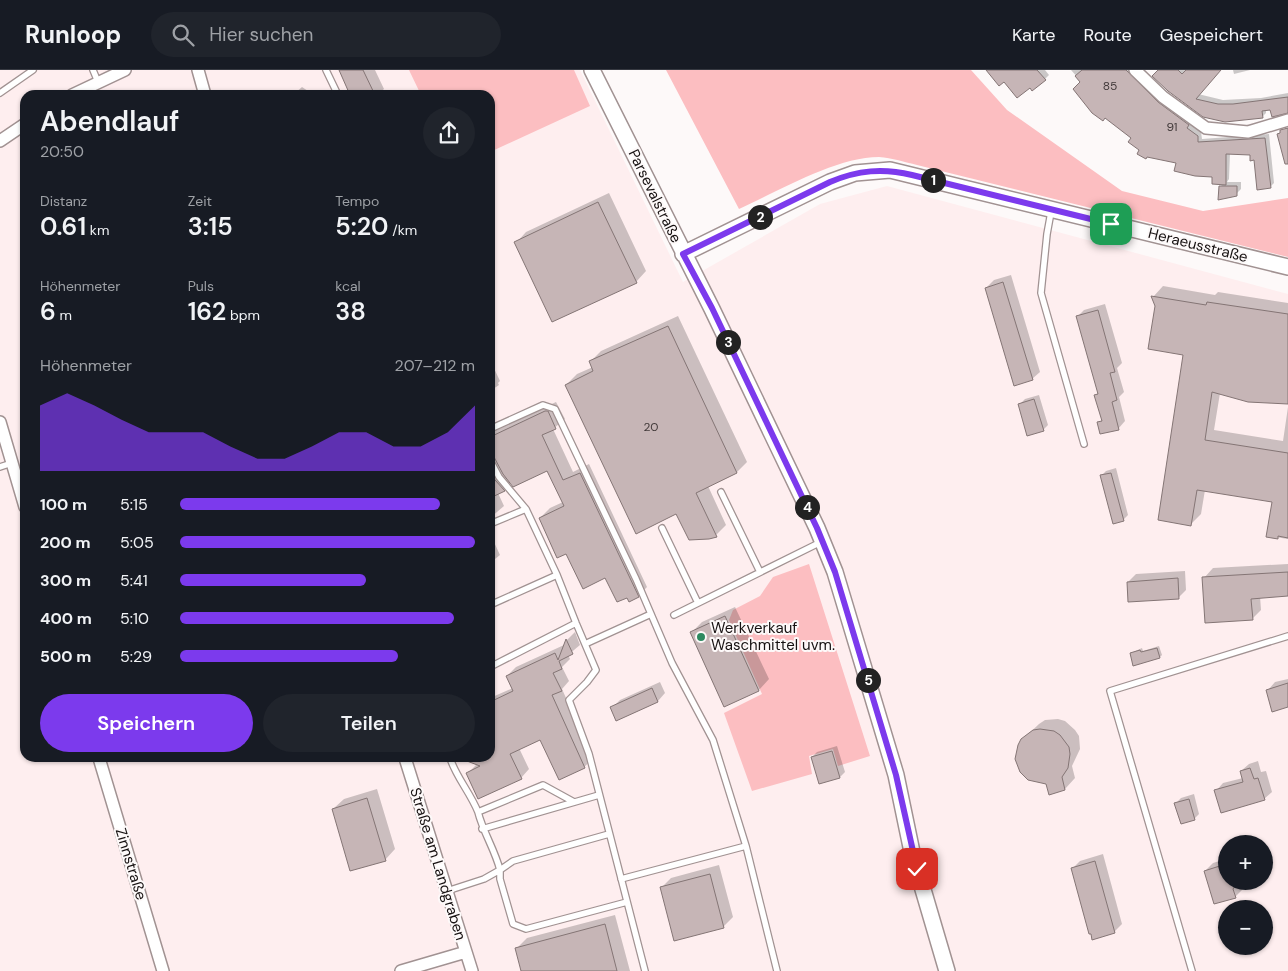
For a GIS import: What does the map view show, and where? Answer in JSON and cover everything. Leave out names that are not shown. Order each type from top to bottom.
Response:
[{"type":"street","points":[[82,90],[125,70]]},
{"type":"street","points":[[198,70],[204,90]]},
{"type":"street","name":"Parsevalstraße","points":[[592,70],[683,254],[712,308],[823,541],[842,591],[896,775],[912,852],[947,971]]},
{"type":"street","points":[[1136,70],[1163,97],[1206,128],[1248,132],[1288,120]]},
{"type":"street","points":[[0,141],[20,127]]},
{"type":"street","name":"Heraeusstraße","points":[[683,254],[830,182],[855,173],[877,170],[898,172],[1288,267]]},
{"type":"street","points":[[0,422],[20,490]]},
{"type":"street","name":"Zinnstraße","points":[[100,762],[163,971]]},
{"type":"street","name":"Straße am Landgraben","points":[[406,762],[472,971]]},
{"type":"street","points":[[401,971],[466,952]]},
{"type":"lane","points":[[0,93],[33,70]]},
{"type":"lane","points":[[93,70],[98,82]]},
{"type":"lane","points":[[326,70],[336,90]]},
{"type":"lane","points":[[1052,209],[1047,234],[1042,293],[1084,444]]},
{"type":"lane","points":[[495,427],[544,405],[554,409],[636,579],[672,663],[713,740],[746,846],[777,971]]},
{"type":"lane","points":[[0,467],[12,463]]},
{"type":"lane","points":[[495,469],[499,477],[526,509],[557,575],[596,670],[569,700],[589,754],[644,971]]},
{"type":"lane","points":[[721,492],[760,572]]},
{"type":"lane","points":[[495,522],[526,509]]},
{"type":"lane","points":[[662,528],[698,603]]},
{"type":"lane","points":[[674,615],[823,541]]},
{"type":"lane","points":[[495,603],[557,575]]},
{"type":"lane","points":[[585,644],[651,614]]},
{"type":"lane","points":[[495,664],[576,623]]},
{"type":"lane","points":[[1192,971],[1110,691],[1288,636]]},
{"type":"lane","points":[[451,762],[454,771],[466,788],[478,812],[482,829],[497,860],[500,879],[513,924],[526,929],[627,902]]},
{"type":"lane","points":[[478,812],[543,785],[574,802]]},
{"type":"lane","points":[[482,829],[599,795]]},
{"type":"lane","points":[[446,891],[484,880],[513,861],[609,834]]},
{"type":"lane","points":[[621,880],[746,846]]},
{"type":"shaded area","points":[[0,70],[580,70],[683,282],[820,204],[887,186],[1288,294],[1288,971],[0,971]]},
{"type":"shaded area","points":[[409,70],[574,70],[590,106],[495,150],[495,90],[419,90]]},
{"type":"shaded area","points":[[666,70],[971,70],[1007,110],[1122,191],[1203,211],[1288,198],[1288,257],[898,160],[879,157],[862,158],[826,169],[739,209]]},
{"type":"shaded area","points":[[809,564],[870,756],[838,766],[833,749],[809,756],[812,774],[752,791],[724,713],[762,694],[729,620],[733,610],[760,596],[773,577]]},
{"type":"building","points":[[339,70],[363,70],[373,90],[348,90]]},
{"type":"building","points":[[986,70],[1037,70],[1046,80],[1032,91],[1030,88],[1017,98],[1004,82],[999,86]]},
{"type":"building","points":[[1082,70],[1126,70],[1158,102],[1189,125],[1187,128],[1198,136],[1198,142],[1265,138],[1271,188],[1257,190],[1254,160],[1250,161],[1250,155],[1226,154],[1226,185],[1212,184],[1212,177],[1195,176],[1174,171],[1176,163],[1147,157],[1146,159],[1137,154],[1139,150],[1128,142],[1131,138],[1105,118],[1103,121],[1092,113],[1073,89],[1080,82],[1075,76]]},
{"type":"building","points":[[1158,70],[1178,70],[1182,74],[1186,70],[1221,70],[1196,99],[1218,104],[1233,104],[1288,97],[1288,113],[1272,117],[1270,110],[1262,111],[1263,118],[1225,122],[1203,117],[1168,91],[1152,76]]},
{"type":"building","points":[[1288,128],[1288,164],[1285,164],[1277,134],[1280,133],[1280,130]]},
{"type":"building","points":[[1219,186],[1237,186],[1237,196],[1218,200]]},
{"type":"building","points":[[598,202],[637,283],[552,322],[514,242]]},
{"type":"building","points":[[1003,282],[1033,380],[1014,386],[985,288]]},
{"type":"building","points":[[1151,296],[1206,305],[1207,302],[1288,314],[1288,404],[1248,402],[1212,392],[1205,440],[1288,453],[1288,538],[1278,536],[1278,539],[1266,537],[1272,502],[1197,490],[1191,526],[1158,520],[1183,355],[1148,349],[1155,306]]},
{"type":"building","points":[[1098,310],[1115,372],[1110,373],[1117,400],[1112,402],[1119,430],[1100,434],[1097,422],[1102,421],[1094,395],[1098,394],[1076,316]]},
{"type":"building","points":[[668,326],[737,473],[696,493],[717,537],[709,539],[689,540],[676,514],[636,534],[565,385],[593,371],[589,361]]},
{"type":"building","points":[[1034,399],[1044,431],[1027,436],[1018,404]]},
{"type":"building","points":[[548,411],[556,429],[542,435],[563,480],[580,473],[639,597],[629,602],[627,598],[617,602],[605,578],[583,589],[566,554],[557,558],[539,518],[564,506],[547,471],[513,487],[495,459],[495,435]]},
{"type":"building","points":[[1111,473],[1124,521],[1113,524],[1100,475]]},
{"type":"building","points":[[495,480],[505,491],[495,496]]},
{"type":"building","points":[[1288,572],[1288,596],[1251,599],[1253,620],[1205,623],[1202,577]]},
{"type":"building","points":[[1178,578],[1179,599],[1128,602],[1127,582]]},
{"type":"building","points":[[725,616],[759,691],[724,707],[690,632]]},
{"type":"building","points":[[566,639],[573,654],[559,661],[562,669],[553,673],[562,691],[552,695],[585,768],[559,780],[540,740],[510,754],[522,779],[478,799],[466,773],[480,766],[470,762],[495,762],[495,700],[513,691],[506,676],[555,653],[558,660]]},
{"type":"building","points":[[1157,648],[1160,658],[1133,666],[1130,653]]},
{"type":"building","points":[[1288,683],[1288,707],[1272,712],[1266,690]]},
{"type":"building","points":[[652,688],[658,702],[616,721],[610,707]]},
{"type":"building","points":[[1033,730],[1054,731],[1060,735],[1069,747],[1070,754],[1068,768],[1062,777],[1065,790],[1049,795],[1046,784],[1028,780],[1020,772],[1015,759],[1021,739]]},
{"type":"building","points":[[832,751],[840,778],[819,784],[811,757]]},
{"type":"building","points":[[1250,768],[1254,779],[1258,778],[1265,800],[1221,813],[1214,790],[1243,782],[1240,771]]},
{"type":"building","points":[[367,798],[386,861],[350,871],[332,809]]},
{"type":"building","points":[[1189,799],[1195,820],[1181,824],[1174,803]]},
{"type":"building","points":[[1095,861],[1115,933],[1092,940],[1071,868]]},
{"type":"building","points":[[1218,867],[1218,890],[1233,890],[1236,898],[1218,900],[1218,903],[1214,904],[1204,871]]},
{"type":"building","points":[[710,874],[724,928],[674,941],[660,887]]},
{"type":"building","points":[[605,924],[617,971],[521,971],[515,948]]},
{"type":"place","name":"Werkverkauf Waschmittel uvm.","points":[[701,637]]},
{"type":"route","points":[[917,869],[896,775],[835,572],[817,528],[712,308],[683,254],[843,176],[877,170],[890,170],[912,175],[1111,224]]}]
